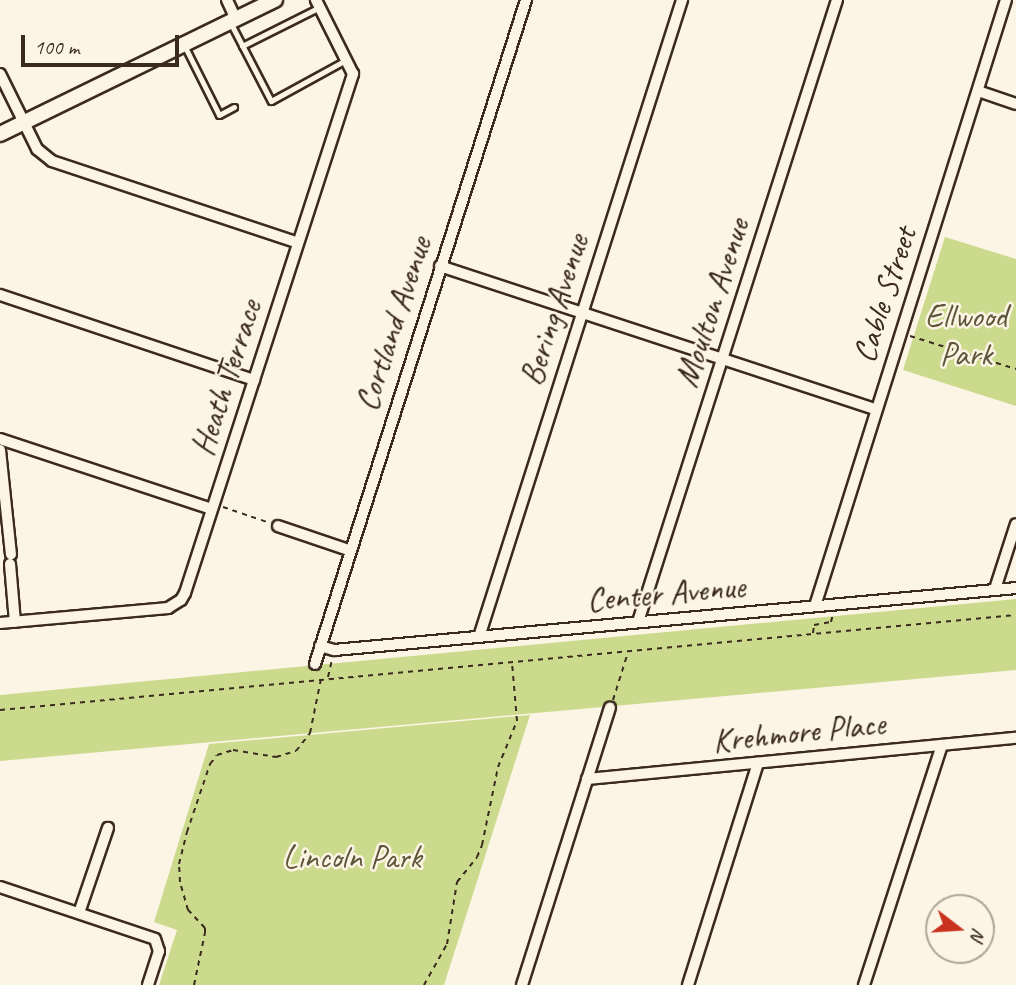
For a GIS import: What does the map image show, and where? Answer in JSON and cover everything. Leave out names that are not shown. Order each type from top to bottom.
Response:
[{"type":"street","points":[[227,0],[233,21]]},
{"type":"street","name":"Cortland Avenue","points":[[315,664],[349,550],[526,0]]},
{"type":"street","name":"Bering Avenue","points":[[479,637],[682,0]]},
{"type":"street","name":"Moulton Avenue","points":[[638,622],[837,0]]},
{"type":"street","name":"Cable Street","points":[[816,606],[1006,0]]},
{"type":"street","points":[[0,134],[272,1]]},
{"type":"street","name":"Heath Terrace","points":[[0,623],[175,606],[185,593],[353,74],[318,4]]},
{"type":"street","points":[[0,74],[37,149],[52,161],[298,243]]},
{"type":"street","points":[[978,91],[1016,104]]},
{"type":"street","points":[[440,266],[876,409]]},
{"type":"street","points":[[0,295],[254,380]]},
{"type":"street","points":[[15,622],[1,442],[213,507]]},
{"type":"street","points":[[995,589],[1016,524]]},
{"type":"street","points":[[278,526],[349,550]]},
{"type":"street","name":"Center Avenue","points":[[320,646],[334,650],[1016,588]]},
{"type":"street","points":[[522,985],[610,708]]},
{"type":"street","name":"Krehmore Place","points":[[587,779],[1016,738]]},
{"type":"street","points":[[864,985],[942,745]]},
{"type":"street","points":[[688,985],[758,763]]},
{"type":"street","points":[[79,913],[108,828]]},
{"type":"street","points":[[0,887],[148,935],[159,944],[148,985]]},
{"type":"lane","points":[[242,46],[318,4]]},
{"type":"lane","points":[[233,21],[242,46],[271,102],[346,60]]},
{"type":"lane","points":[[184,45],[219,115],[234,107]]},
{"type":"path","points":[[908,336],[1016,369]]},
{"type":"path","points":[[213,507],[278,526]]},
{"type":"path","points":[[813,634],[814,625],[831,622],[832,611]]},
{"type":"path","points":[[0,710],[1016,615]]},
{"type":"path","points":[[610,708],[629,651]]},
{"type":"path","points":[[327,678],[333,656]]},
{"type":"path","points":[[424,985],[447,944],[457,882],[477,857],[482,845],[498,766],[517,720],[512,662]]},
{"type":"path","points":[[194,985],[205,928],[188,910],[180,882],[179,864],[210,764],[217,755],[233,750],[276,757],[296,751],[310,733],[321,679]]},
{"type":"green space","name":"Ellwood Park","points":[[945,237],[1016,259],[1016,406],[903,370]]},
{"type":"green space","points":[[1016,599],[1016,670],[0,761],[0,695]]},
{"type":"green space","name":"Lincoln Park","points":[[530,715],[444,985],[159,985],[177,930],[154,922],[209,744]]}]
